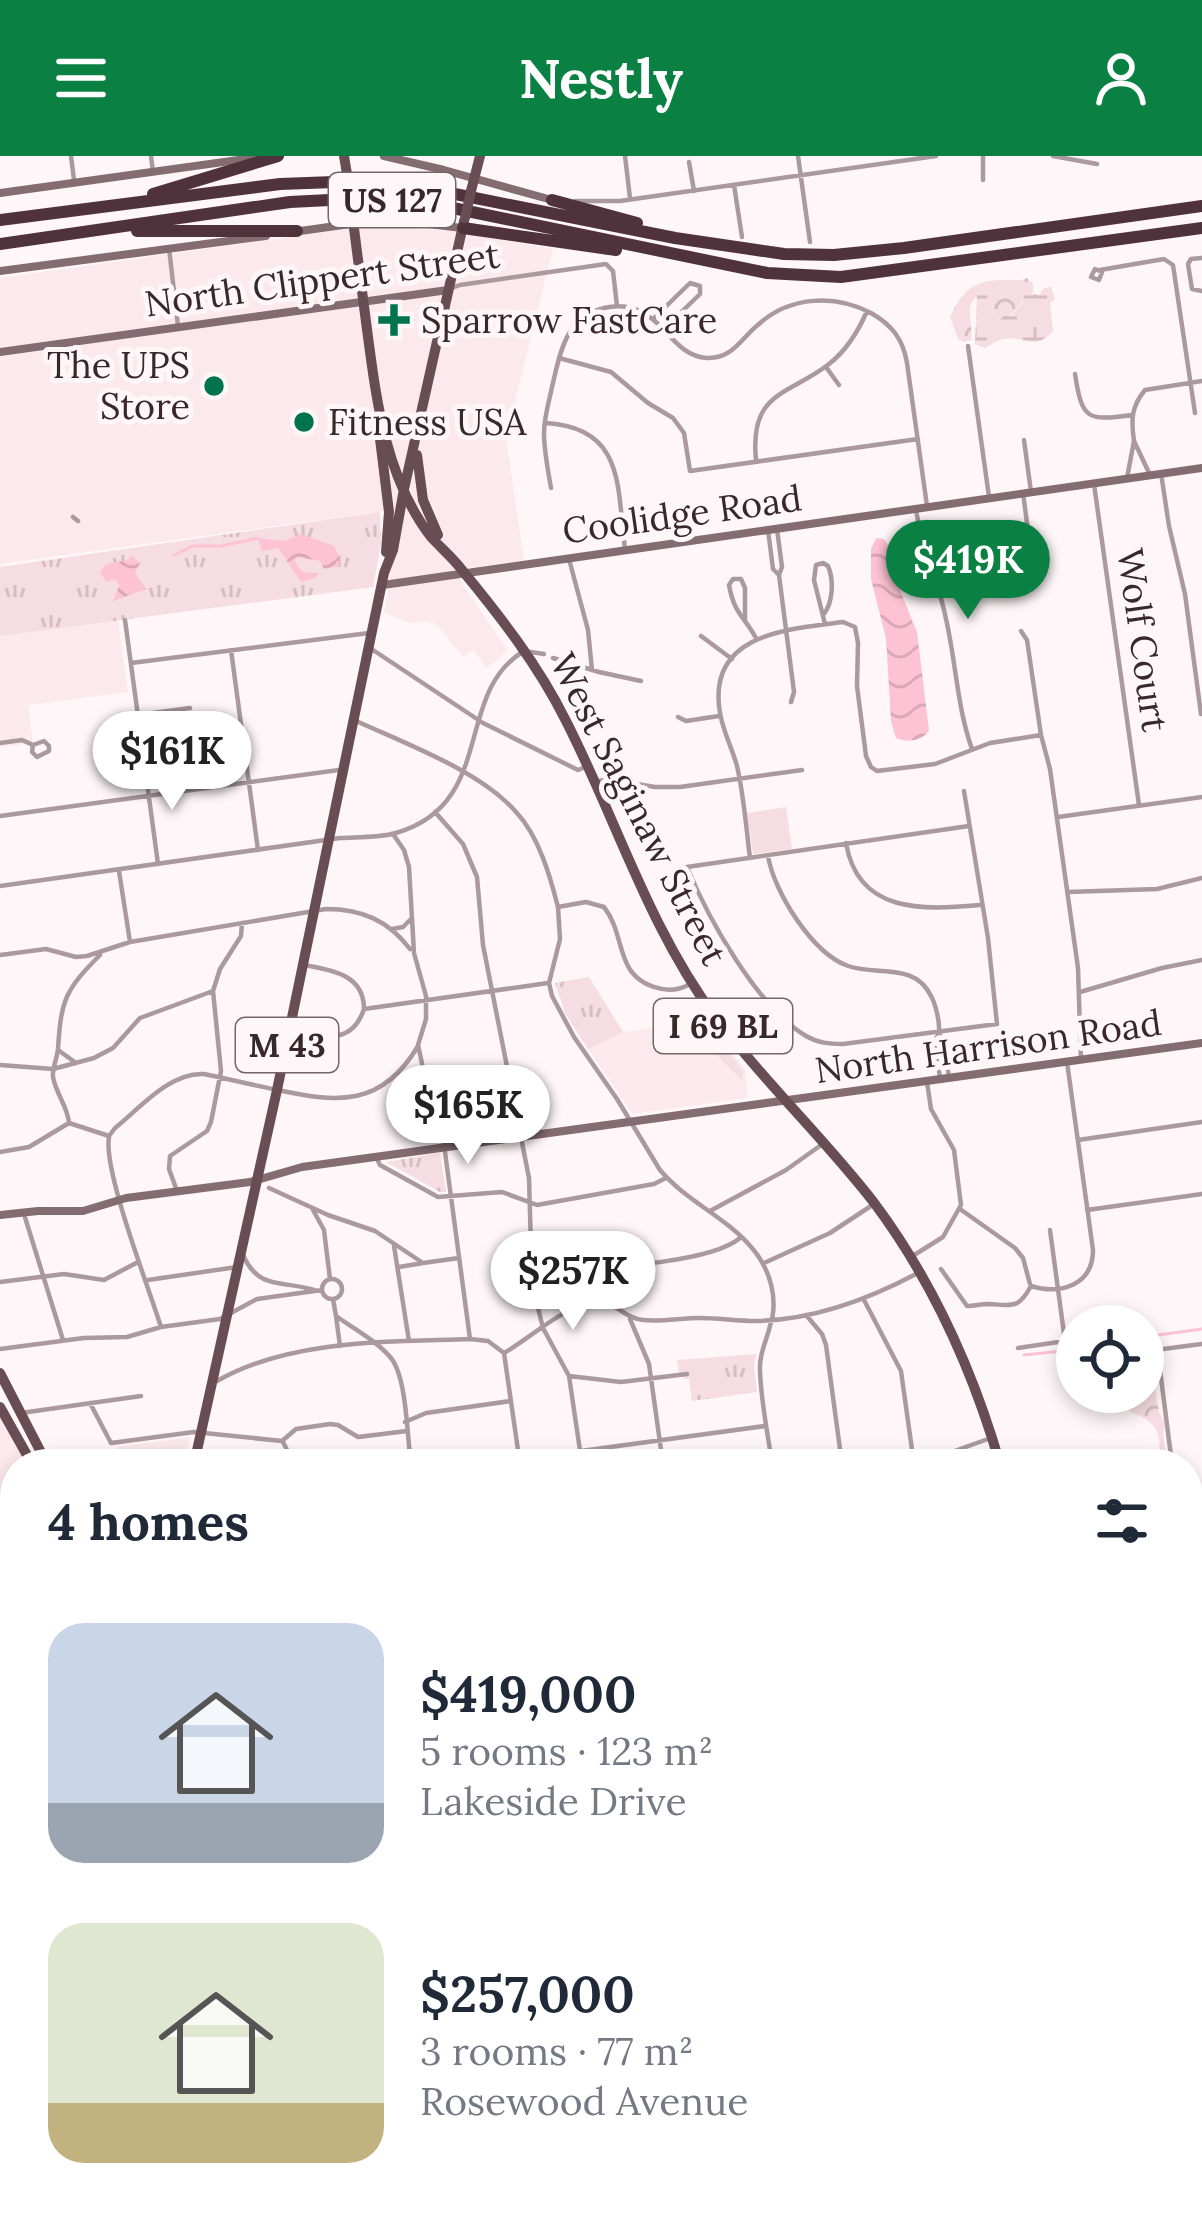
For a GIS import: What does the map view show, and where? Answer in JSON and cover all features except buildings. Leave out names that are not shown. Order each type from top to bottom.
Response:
[{"type":"highway","points":[[61,212],[147,195],[278,156]]},
{"type":"highway","name":"US 127","points":[[0,220],[280,184],[374,181],[675,238],[784,254],[857,254],[1202,206]]},
{"type":"highway","name":"US 127","points":[[0,244],[307,200],[385,199],[442,206],[716,263],[797,277],[842,278],[1202,228]]},
{"type":"highway","points":[[551,200],[678,234],[784,254]]},
{"type":"highway","points":[[464,223],[716,263]]},
{"type":"highway","points":[[64,234],[297,231]]},
{"type":"main road","name":"I 69 BL","points":[[344,156],[377,402],[404,488]]},
{"type":"main road","name":"I 69 BL","points":[[452,558],[429,519],[417,458],[421,418],[480,156]]},
{"type":"main road","name":"M 43","points":[[377,402],[388,512],[384,579]]},
{"type":"main road","name":"M 43","points":[[197,1449],[421,418]]},
{"type":"main road","name":"West Saginaw Street","points":[[404,488],[431,536],[524,651],[557,703],[655,918],[692,983],[874,1204],[911,1257],[961,1354],[996,1449]]},
{"type":"main road","points":[[0,1373],[39,1449]]},
{"type":"main road","points":[[0,1383],[10,1393]]},
{"type":"main road","points":[[0,1407],[24,1449]]},
{"type":"street","points":[[71,156],[75,183]]},
{"type":"street","points":[[151,156],[153,172]]},
{"type":"street","points":[[0,194],[269,156]]},
{"type":"street","points":[[384,156],[473,185],[551,200],[631,200],[936,156]]},
{"type":"street","points":[[625,156],[631,200]]},
{"type":"street","points":[[798,156],[810,242]]},
{"type":"street","points":[[868,156],[869,166]]},
{"type":"street","points":[[982,156],[983,180]]},
{"type":"street","points":[[1053,156],[1097,164]]},
{"type":"street","points":[[689,162],[694,191]]},
{"type":"street","points":[[734,185],[742,237]]},
{"type":"street","points":[[0,271],[353,223],[402,219],[464,223]]},
{"type":"street","points":[[169,248],[178,327]]},
{"type":"street","points":[[1202,258],[1188,264],[1191,287],[1202,291]]},
{"type":"street","points":[[1100,270],[1165,259],[1173,265],[1195,413]]},
{"type":"street","name":"North Clippert Street","points":[[0,352],[606,264],[613,271],[616,306]]},
{"type":"street","points":[[653,319],[689,284],[699,284],[699,296],[664,329]]},
{"type":"street","points":[[551,488],[544,423],[566,336],[579,320],[598,309],[633,308],[653,319],[690,353],[714,358],[730,353],[760,322],[812,300],[867,311],[891,328],[904,346],[927,506]]},
{"type":"street","points":[[756,461],[756,432],[770,403],[826,367],[850,343],[867,311]]},
{"type":"street","points":[[968,346],[989,497]]},
{"type":"street","points":[[559,358],[611,373],[673,418],[684,434],[691,471],[918,439]]},
{"type":"street","points":[[826,367],[839,385]]},
{"type":"street","points":[[1075,374],[1079,400],[1087,414],[1097,419],[1132,416]]},
{"type":"street","points":[[1126,478],[1137,400],[1147,389],[1202,381]]},
{"type":"street","points":[[544,423],[579,429],[606,449],[626,549]]},
{"type":"street","points":[[1024,440],[1034,575]]},
{"type":"street","points":[[1134,441],[1156,474],[1183,582],[1198,660],[1201,714]]},
{"type":"street","name":"Coolidge Road","points":[[384,579],[464,572],[1202,468]]},
{"type":"street","name":"Wolf Court","points":[[1094,483],[1139,805]]},
{"type":"street","points":[[916,508],[946,615],[962,717],[972,748]]},
{"type":"street","points":[[772,529],[773,569],[779,575],[794,692],[791,702]]},
{"type":"street","points":[[568,556],[588,630],[592,670]]},
{"type":"street","points":[[824,614],[832,578],[828,566],[818,563],[814,571],[825,624]]},
{"type":"street","points":[[746,620],[743,581],[733,579],[729,585],[732,602],[756,638]]},
{"type":"street","points":[[125,620],[158,864]]},
{"type":"street","points":[[750,858],[719,691],[732,659],[756,638],[847,622],[857,630],[856,686],[866,756],[880,772],[923,767],[1000,740],[1041,734]]},
{"type":"street","points":[[1022,631],[1058,817],[1080,992],[1081,1060]]},
{"type":"street","points":[[131,663],[373,633]]},
{"type":"street","points":[[701,636],[732,659]]},
{"type":"street","points":[[370,648],[478,720],[578,770],[588,766]]},
{"type":"street","points":[[231,650],[258,850]]},
{"type":"street","points":[[0,886],[394,834],[435,812],[453,792],[483,702],[517,654],[544,655]]},
{"type":"street","points":[[554,658],[640,681]]},
{"type":"street","points":[[138,715],[190,708]]},
{"type":"street","points":[[180,710],[186,754]]},
{"type":"street","points":[[678,716],[684,721],[720,716]]},
{"type":"street","points":[[354,720],[463,773],[520,816],[540,853],[558,907],[560,939],[549,983],[557,1008],[666,1178],[741,1236],[764,1263],[772,1286],[772,1320],[760,1364],[770,1449]]},
{"type":"street","points":[[0,743],[22,740],[33,745]]},
{"type":"street","points":[[0,816],[344,770]]},
{"type":"street","points":[[596,782],[607,779],[667,788],[802,770]]},
{"type":"street","points":[[964,791],[992,966],[997,1024],[837,1044],[803,1035],[739,962],[704,905],[687,866],[969,826]]},
{"type":"street","points":[[1058,817],[1202,797]]},
{"type":"street","points":[[435,812],[463,844],[474,867],[491,992],[529,1178],[532,1284],[543,1328],[569,1376],[581,1449]]},
{"type":"street","points":[[161,1327],[107,1149],[109,1136],[182,1076],[199,1073],[320,1099],[350,1098],[384,1084],[407,1062],[418,1045],[427,1000],[414,953],[409,867],[394,834]]},
{"type":"street","points":[[846,843],[860,879],[886,900],[927,907],[983,904]]},
{"type":"street","points":[[768,856],[782,896],[825,951],[854,968],[900,972],[918,980],[932,996],[939,1033],[935,1041],[945,1079]]},
{"type":"street","points":[[119,869],[130,942]]},
{"type":"street","points":[[1068,892],[1157,890],[1202,878]]},
{"type":"street","points":[[558,907],[599,904],[608,912],[627,964],[638,977],[668,991],[692,983]]},
{"type":"street","points":[[0,955],[46,949],[76,957],[130,942],[315,910],[358,912],[392,928],[414,953]]},
{"type":"street","points":[[392,928],[403,927],[410,919]]},
{"type":"street","points":[[176,1191],[169,1160],[172,1154],[209,1127],[220,1078],[213,991],[220,969],[241,936],[242,923]]},
{"type":"street","points":[[69,1123],[53,1070],[61,1006],[101,953]]},
{"type":"street","points":[[76,957],[82,973]]},
{"type":"street","points":[[1080,992],[1202,960]]},
{"type":"street","points":[[290,1028],[340,1035],[356,1024],[364,1009],[361,990],[350,978],[303,965]]},
{"type":"street","points":[[364,1009],[549,983]]},
{"type":"street","points":[[0,1065],[53,1070],[76,1063],[107,1052],[146,1015],[213,991]]},
{"type":"street","name":"North Harrison Road","points":[[0,1216],[83,1211],[121,1199],[257,1179],[302,1167],[1202,1043]]},
{"type":"street","points":[[418,1045],[423,1068],[436,1085],[470,1339]]},
{"type":"street","points":[[58,1050],[76,1063]]},
{"type":"street","points":[[407,1062],[423,1068]]},
{"type":"street","points":[[1031,1286],[1073,1285],[1084,1279],[1092,1264],[1067,1062]]},
{"type":"street","points":[[911,1257],[943,1237],[960,1209],[953,1150],[931,1109],[927,1082]]},
{"type":"street","points":[[1078,1140],[1202,1122]]},
{"type":"street","points":[[0,1152],[29,1147],[69,1123],[109,1136]]},
{"type":"street","points":[[710,1211],[770,1180],[824,1143]]},
{"type":"street","points":[[376,1157],[380,1165],[434,1196],[494,1191],[540,1204],[666,1178]]},
{"type":"street","points":[[269,1188],[363,1226],[423,1263]]},
{"type":"street","points":[[1087,1210],[1202,1194]]},
{"type":"street","points":[[764,1263],[830,1233],[874,1204]]},
{"type":"street","points":[[311,1208],[324,1230],[330,1279]]},
{"type":"street","points":[[941,1269],[967,1306],[1011,1306],[1022,1301],[1031,1286],[1015,1247],[960,1209]]},
{"type":"street","points":[[24,1212],[63,1340]]},
{"type":"street","points":[[324,1230],[336,1218]]},
{"type":"street","points":[[1018,1348],[1065,1341],[1050,1230]]},
{"type":"street","points":[[530,1256],[566,1266],[625,1265],[712,1252],[741,1236]]},
{"type":"street","points":[[393,1243],[409,1342]]},
{"type":"street","points":[[0,1349],[127,1337],[226,1317],[257,1299],[308,1294],[318,1290],[330,1279],[342,1288],[333,1299],[318,1290],[265,1281],[252,1271],[241,1250]]},
{"type":"street","points":[[399,1267],[459,1258]]},
{"type":"street","points":[[0,1282],[69,1274],[106,1280],[140,1261]]},
{"type":"street","points":[[504,1353],[597,1300],[625,1265]]},
{"type":"street","points":[[146,1280],[237,1267]]},
{"type":"street","points":[[596,1267],[616,1307]]},
{"type":"street","points":[[629,1318],[772,1320],[806,1315],[863,1299],[920,1273]]},
{"type":"street","points":[[333,1299],[340,1348]]},
{"type":"street","points":[[863,1299],[902,1371],[912,1449]]},
{"type":"street","points":[[597,1300],[629,1318],[646,1353],[660,1449]]},
{"type":"street","points":[[806,1315],[826,1345],[840,1449]]},
{"type":"street","points":[[336,1316],[389,1355],[399,1372],[408,1449]]},
{"type":"street","points":[[212,1384],[281,1357],[340,1348],[470,1339],[493,1343],[504,1353],[518,1449]]},
{"type":"street","points":[[1170,1449],[1158,1354],[1163,1349],[1202,1344]]},
{"type":"street","points":[[215,1367],[227,1375]]},
{"type":"street","points":[[569,1376],[621,1382],[687,1374]]},
{"type":"street","points":[[20,1413],[141,1396]]},
{"type":"street","points":[[406,1422],[421,1414],[512,1401]]},
{"type":"street","points":[[89,1403],[110,1443],[201,1433],[282,1441],[296,1429],[330,1424],[358,1437],[406,1431]]},
{"type":"street","points":[[597,1449],[767,1426]]},
{"type":"street","points":[[960,1449],[992,1437]]},
{"type":"street","points":[[282,1441],[286,1449]]},
{"type":"shaded area","points":[[394,226],[461,232],[553,249],[506,438],[524,560],[453,570],[508,651],[487,668],[473,650],[463,657],[437,625],[411,623],[384,613],[392,510],[0,564],[0,278]]},
{"type":"shaded area","points":[[118,620],[128,692],[28,705],[33,743],[0,747],[0,636]]},
{"type":"shaded area","points":[[705,1021],[746,1070],[747,1098],[633,1114],[588,1049],[623,1032]]},
{"type":"shaded area","points":[[0,1414],[20,1449],[0,1449]]},
{"type":"shaded area","points":[[190,1437],[188,1449],[117,1447]]},
{"type":"green space","points":[[1027,278],[1033,293],[1025,294],[1015,311],[998,322],[986,294],[973,300],[971,340],[958,339],[950,317],[966,292],[987,282]]},
{"type":"green space","points":[[1051,287],[1053,331],[1046,337],[1035,342],[1004,339],[985,348],[975,344],[977,295],[986,293],[998,322],[1012,315],[1025,293],[1039,295]]},
{"type":"green space","points":[[380,512],[381,543],[373,587],[0,636],[0,567]]},
{"type":"green space","points":[[786,807],[792,849],[753,854],[747,813]]},
{"type":"green space","points":[[589,977],[623,1032],[588,1049],[565,1013],[555,983]]},
{"type":"green space","points":[[700,1016],[743,1071],[743,1081],[705,1036],[674,1028],[676,1020]]},
{"type":"green space","points":[[440,1153],[446,1192],[386,1162]]},
{"type":"green space","points":[[756,1354],[757,1392],[692,1401],[689,1379],[679,1372],[677,1360]]},
{"type":"green space","points":[[1132,1413],[1160,1413],[1165,1424],[1165,1449],[1159,1449],[1153,1425]]},
{"type":"water","points":[[301,534],[334,546],[339,566],[324,569],[320,561],[297,557],[303,571],[319,573],[301,582],[278,548],[262,551],[258,538],[284,541]]},
{"type":"water","points":[[876,538],[884,539],[891,549],[901,593],[917,632],[929,730],[915,740],[896,738],[891,721],[886,638],[871,579],[871,549]]},
{"type":"water","points":[[131,555],[140,563],[135,573],[146,589],[113,601],[119,586],[116,579],[107,582],[100,573],[108,564]]},
{"type":"waterway","points":[[174,555],[193,546],[258,538]]},
{"type":"waterway","points":[[1164,1334],[1202,1329]]},
{"type":"waterway","points":[[1024,1355],[1056,1352]]},
{"type":"place","name":"Sparrow FastCare","points":[[394,320]]},
{"type":"place","name":"The UPS Store","points":[[214,386]]},
{"type":"place","name":"Fitness USA","points":[[304,422]]}]
